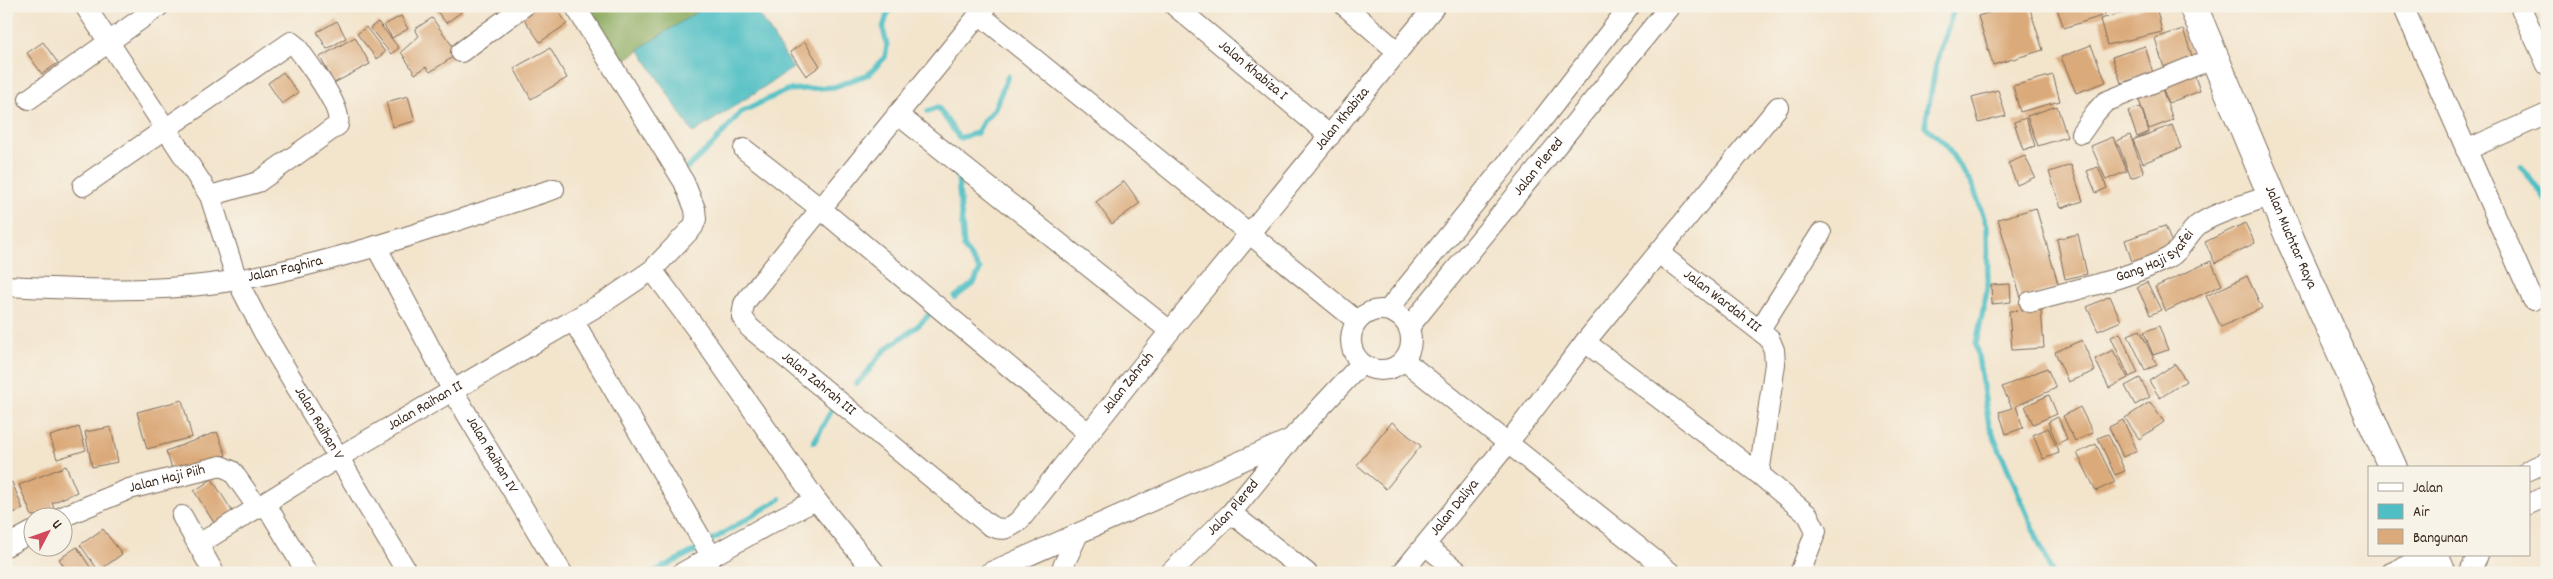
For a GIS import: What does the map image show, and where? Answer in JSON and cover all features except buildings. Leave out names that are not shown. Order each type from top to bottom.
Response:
[{"type":"highway","name":"Jalan Muchtar Raya","points":[[2193,6],[2316,298],[2392,466]]},
{"type":"highway","points":[[2433,556],[2442,573]]},
{"type":"street","name":"Jalan Raihan V","points":[[85,6],[210,196],[237,280],[263,331],[404,567]]},
{"type":"street","points":[[29,99],[159,6]]},
{"type":"street","points":[[461,52],[524,6]]},
{"type":"street","name":"Jalan Raihan II","points":[[199,544],[339,458],[573,320],[652,270],[693,227],[696,219],[695,209],[684,182],[671,158],[575,6]]},
{"type":"street","name":"Jalan Khabiza I","points":[[1176,6],[1330,136]]},
{"type":"street","points":[[1345,6],[1398,52]]},
{"type":"street","name":"Jalan Khabiza","points":[[1251,233],[1435,6]]},
{"type":"street","points":[[1388,310],[1538,125],[1630,6]]},
{"type":"street","name":"Jalan Plered","points":[[1409,327],[1670,6]]},
{"type":"street","points":[[2403,6],[2532,300]]},
{"type":"street","points":[[2520,6],[2547,65]]},
{"type":"street","points":[[821,209],[983,10],[1357,322]]},
{"type":"street","points":[[83,186],[291,42],[296,46],[329,96],[338,115],[338,125],[258,182],[210,196]]},
{"type":"street","points":[[2081,133],[2105,102],[2214,58]]},
{"type":"street","name":"Jalan Daliya","points":[[1402,573],[1426,546],[1508,443],[1585,342],[1660,254],[1778,107]]},
{"type":"street","points":[[897,114],[1170,331]]},
{"type":"street","points":[[2466,150],[2547,114]]},
{"type":"street","points":[[1538,125],[1560,141]]},
{"type":"street","points":[[744,149],[821,209],[1088,433]]},
{"type":"street","name":"Jalan Faghira","points":[[6,286],[66,289],[160,287],[237,280],[376,246],[554,189]]},
{"type":"street","name":"Gang Haji Syafei","points":[[2030,302],[2096,284],[2167,259],[2181,247],[2192,231],[2204,221],[2272,195]]},
{"type":"street","name":"Jalan Zahrah III","points":[[821,209],[744,304],[742,310],[744,322],[989,525],[998,530],[1004,530]]},
{"type":"street","name":"Jalan Zahrah","points":[[1004,530],[1020,520],[1170,331],[1251,233]]},
{"type":"street","points":[[1760,329],[1821,233]]},
{"type":"street","name":"Jalan Raihan IV","points":[[376,246],[453,390],[562,573]]},
{"type":"street","name":"Jalan Wardah III","points":[[1660,254],[1760,329],[1769,338],[1774,350],[1775,364],[1759,474]]},
{"type":"street","points":[[652,270],[697,330],[816,500],[875,573]]},
{"type":"street","points":[[1377,310],[1388,310],[1400,316],[1409,327],[1412,338],[1411,350],[1405,361],[1395,368],[1384,371],[1372,370],[1361,364],[1354,354],[1350,343],[1352,331],[1357,322],[1366,313],[1377,310]]},
{"type":"street","points":[[573,320],[710,554]]},
{"type":"street","points":[[1585,342],[1759,474],[1802,509],[1814,524],[1815,537],[1800,573]]},
{"type":"street","points":[[1405,361],[1671,573]]},
{"type":"street","name":"Jalan Plered","points":[[1170,573],[1231,514],[1291,439],[1361,364]]},
{"type":"street","points":[[989,573],[1291,439]]},
{"type":"street","points":[[2530,470],[2547,462]]},
{"type":"street","name":"Jalan Haji Piih","points":[[72,513],[129,489],[221,466],[232,471],[261,505],[306,573]]},
{"type":"street","points":[[2530,504],[2547,496]]},
{"type":"street","points":[[682,573],[710,554],[816,500]]},
{"type":"street","points":[[1231,514],[1308,573]]},
{"type":"street","points":[[182,516],[214,573]]},
{"type":"street","points":[[1060,573],[1078,534]]},
{"type":"street","points":[[6,546],[22,537]]},
{"type":"street","points":[[1426,546],[1460,573]]},
{"type":"street","points":[[2391,573],[2430,556]]},
{"type":"green space","points":[[582,6],[709,6],[616,65]]},
{"type":"water","points":[[706,6],[754,6],[793,68],[693,133],[639,49]]},
{"type":"waterway","points":[[687,168],[714,143],[741,112],[787,90],[834,87],[869,74],[885,57],[887,46],[883,28],[888,12],[895,6]]},
{"type":"waterway","points":[[1955,6],[1936,65],[1925,126],[1945,144],[1973,187],[1987,226],[1988,286],[1976,344],[1989,425],[2052,573]]},
{"type":"waterway","points":[[928,111],[938,107],[959,138],[977,133],[984,120],[994,110],[1008,76]]},
{"type":"waterway","points":[[2521,166],[2547,202]]},
{"type":"waterway","points":[[954,169],[958,177],[964,248],[980,270],[974,283],[955,297]]},
{"type":"waterway","points":[[857,383],[882,353],[922,322],[933,309]]},
{"type":"waterway","points":[[814,442],[835,404]]},
{"type":"waterway","points":[[652,573],[694,551],[780,499]]}]
